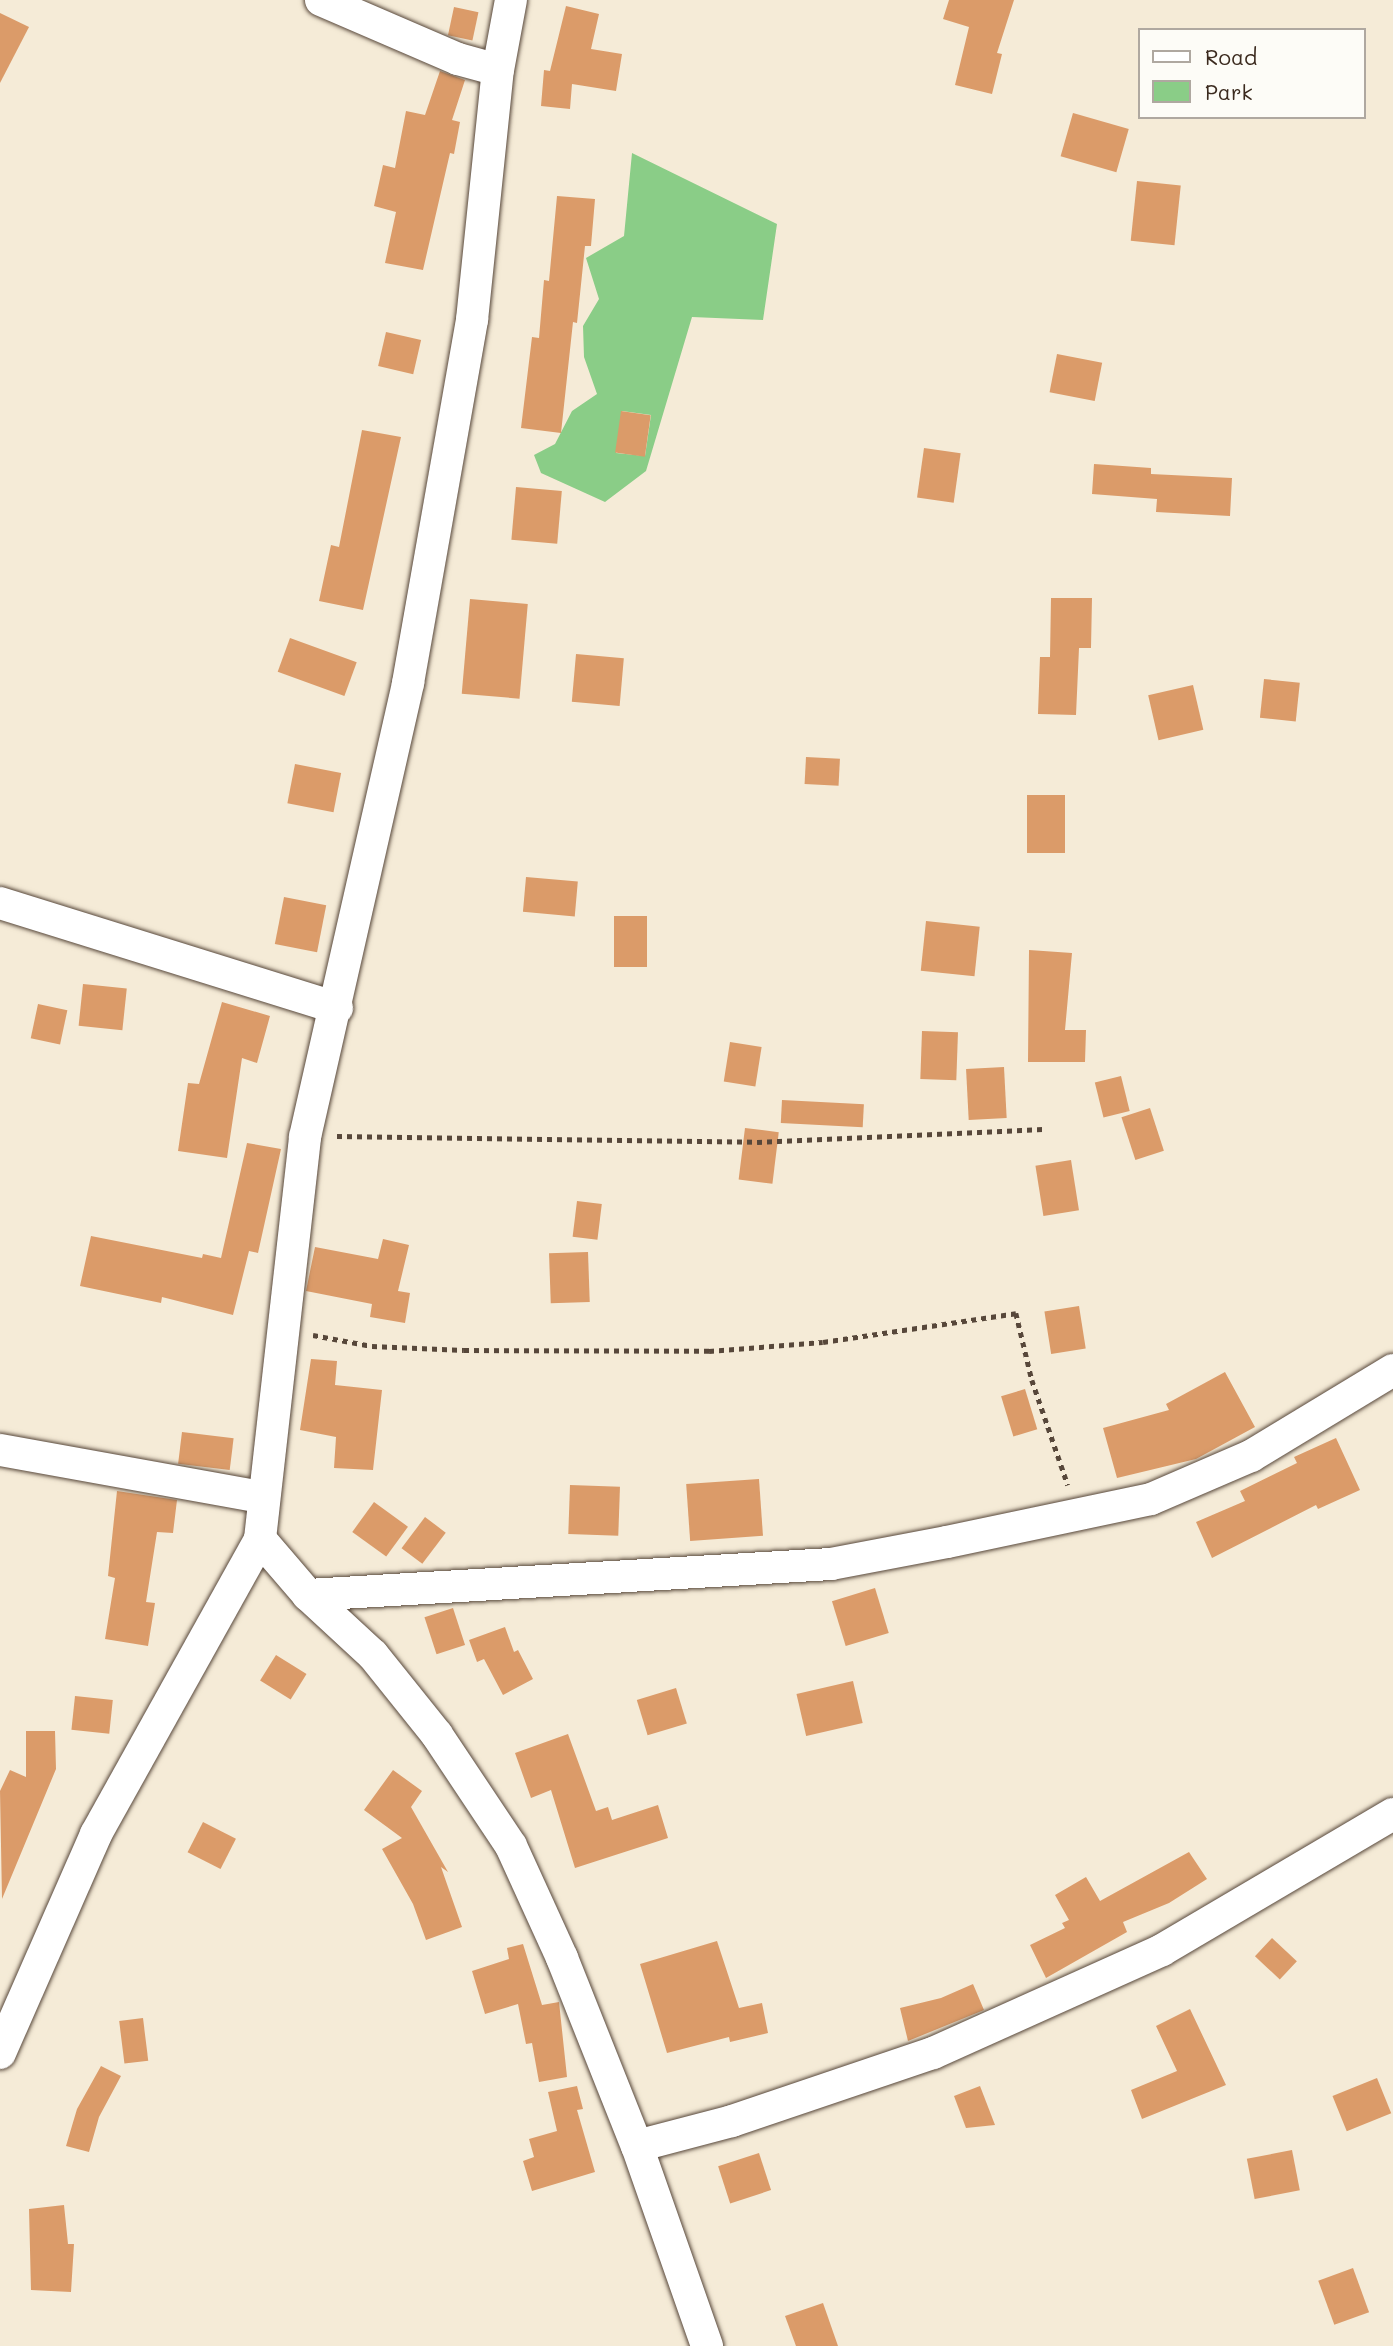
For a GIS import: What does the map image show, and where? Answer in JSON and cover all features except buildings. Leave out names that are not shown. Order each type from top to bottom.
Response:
[{"type":"street","points":[[321,0],[458,59],[498,70]]},
{"type":"street","points":[[0,2053],[96,1834],[260,1539],[262,1497],[305,1137],[337,1008],[408,683],[467,346],[498,70],[511,0]]},
{"type":"street","points":[[0,903],[337,1008]]},
{"type":"street","points":[[308,1595],[831,1564],[1151,1499],[1251,1456],[1393,1370]]},
{"type":"street","points":[[0,1450],[262,1497]]},
{"type":"street","points":[[260,1539],[308,1595],[373,1655],[437,1735],[511,1846],[562,1958],[637,2146],[708,2346]]},
{"type":"street","points":[[637,2146],[732,2121],[933,2053],[1162,1950],[1393,1814]]},
{"type":"path","points":[[305,1137],[382,1134],[554,1142],[757,1142],[1043,1129]]},
{"type":"path","points":[[281,1329],[398,1347],[709,1351],[823,1342],[1016,1313],[1032,1380],[1076,1514]]},
{"type":"green space","points":[[632,153],[777,224],[763,320],[692,317],[646,471],[605,502],[541,473],[534,455],[555,444],[572,411],[597,394],[584,357],[583,326],[599,299],[586,258],[624,236]],"holes":[[[622,411],[651,415],[645,456],[616,453]]]}]
